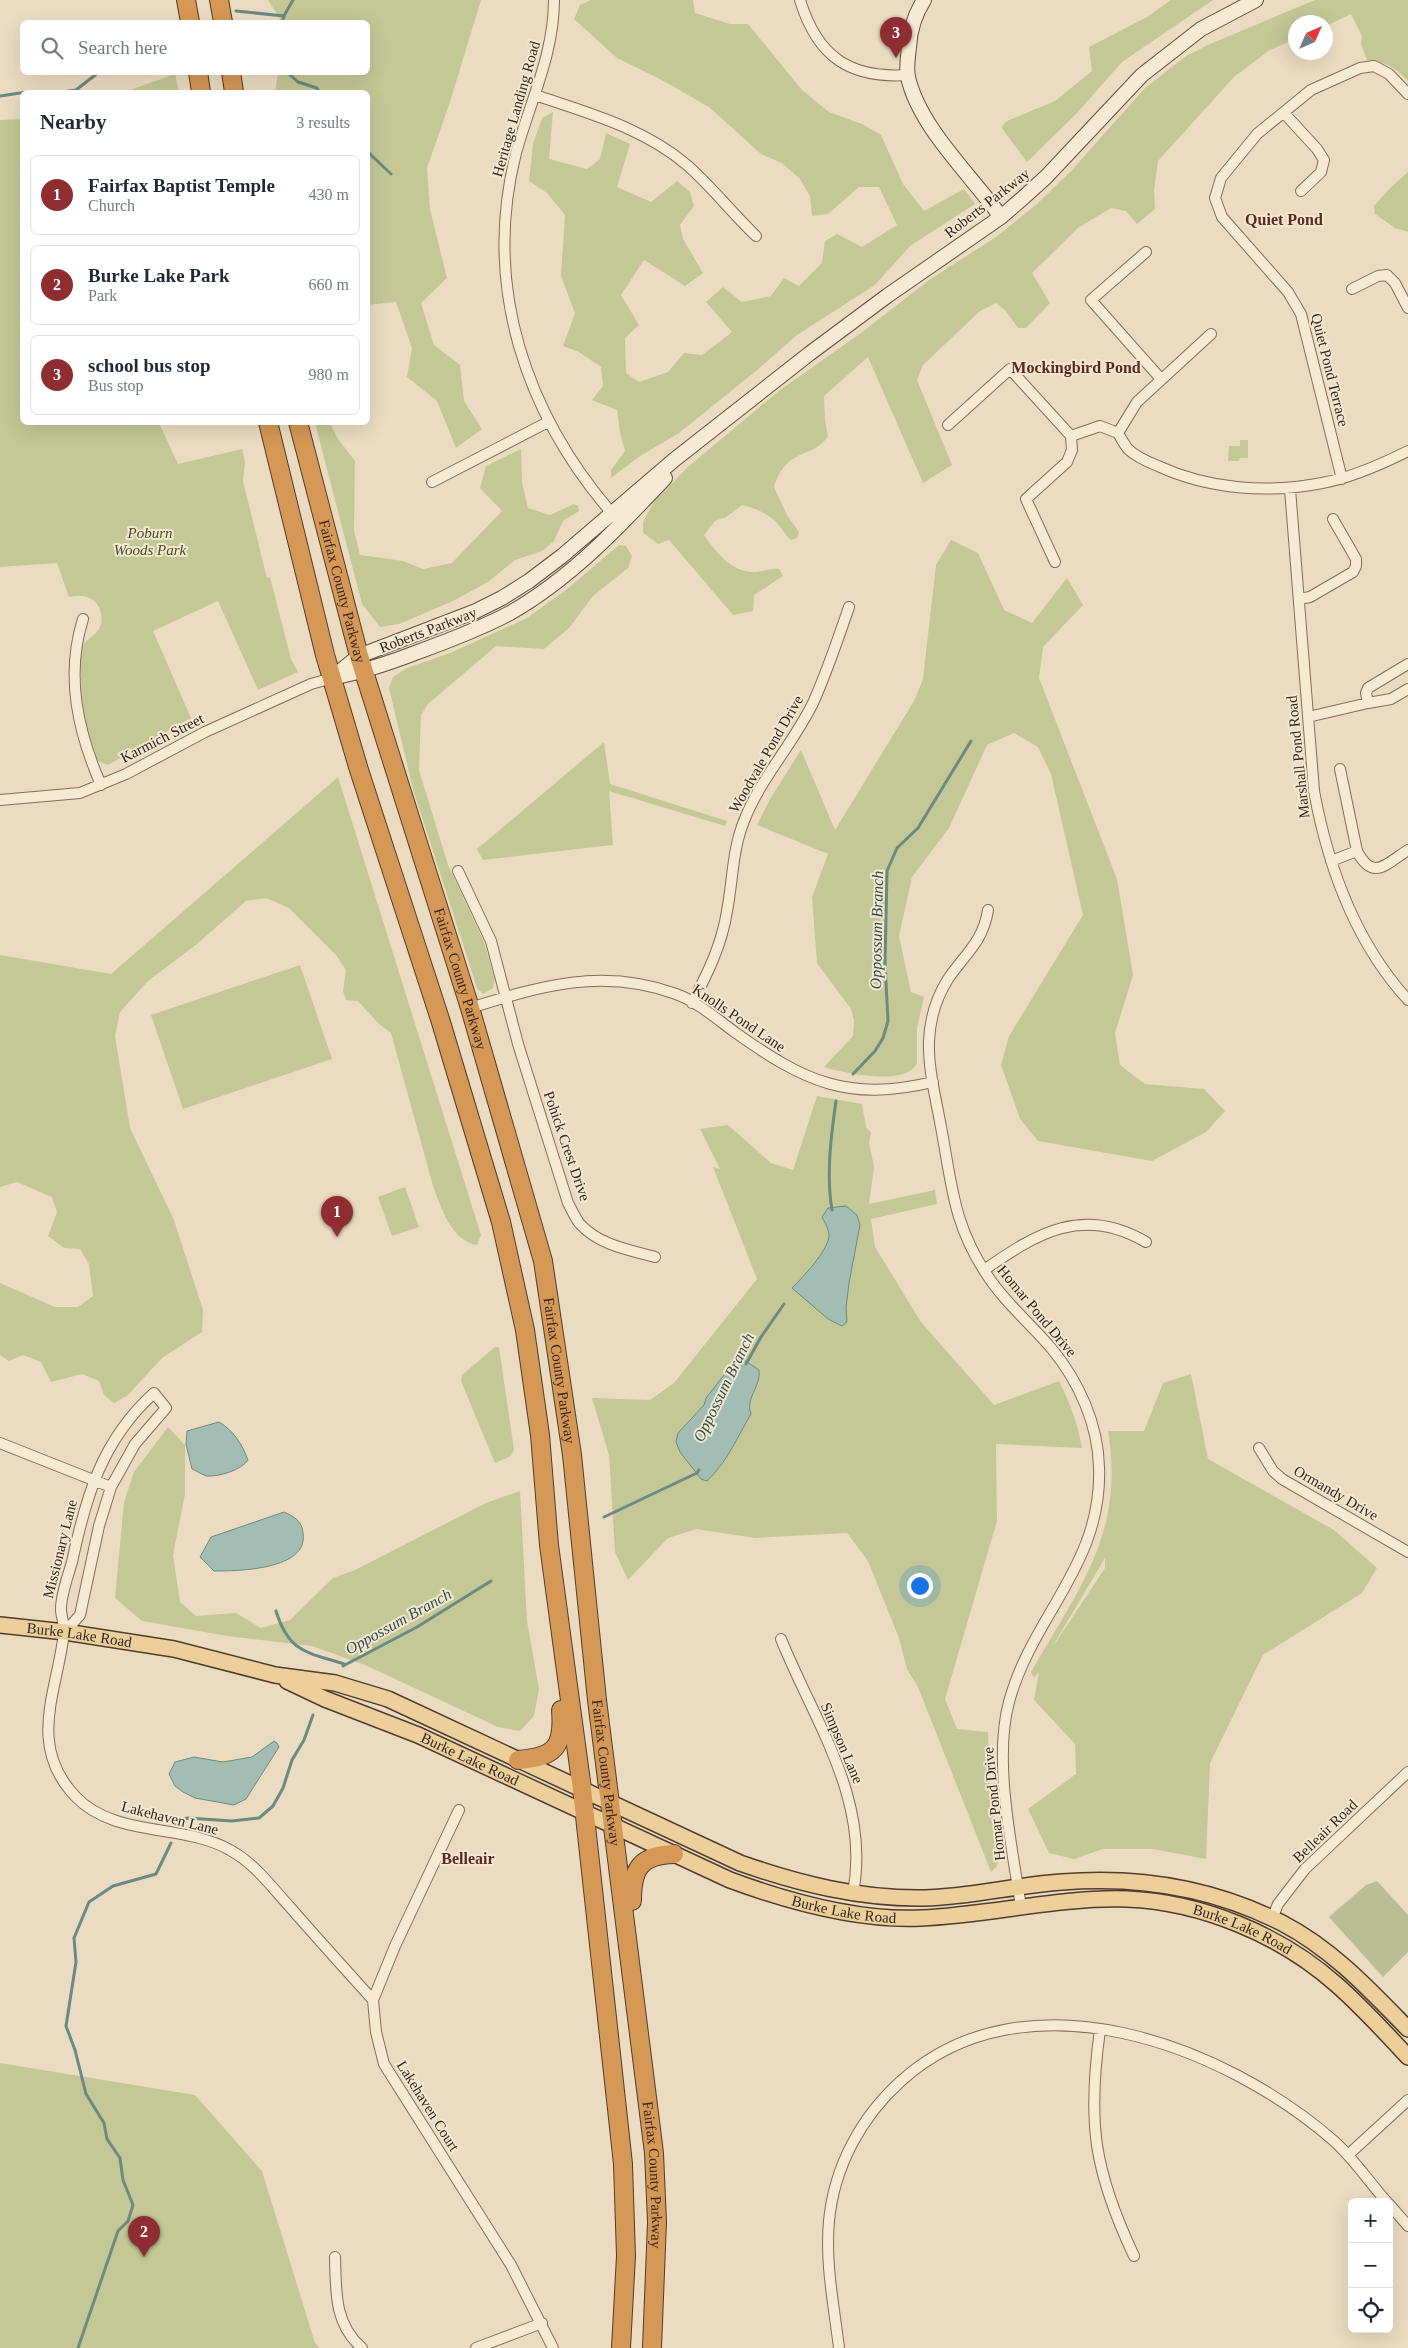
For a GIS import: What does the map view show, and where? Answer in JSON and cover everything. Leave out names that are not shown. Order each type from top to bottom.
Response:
[{"type":"highway","points":[[186,0],[190,20]]},
{"type":"highway","points":[[219,0],[223,20]]},
{"type":"highway","points":[[198,75],[201,90]]},
{"type":"highway","points":[[231,75],[234,90]]},
{"type":"highway","name":"Fairfax County Parkway","points":[[269,425],[332,678],[362,779],[440,1018],[511,1260],[525,1330],[540,1435],[549,1545],[582,1789],[623,2164],[626,2256],[621,2348]]},
{"type":"highway","name":"Fairfax County Parkway","points":[[299,425],[362,664],[470,1008],[543,1261],[572,1455],[598,1700],[654,2153],[657,2197],[656,2282],[652,2348]]},
{"type":"highway","points":[[518,1760],[539,1758],[550,1753],[561,1738],[563,1730],[562,1647]]},
{"type":"highway","points":[[632,1964],[632,1878],[637,1868],[647,1860],[658,1854],[674,1854]]},
{"type":"main road","points":[[924,0],[912,29],[908,76],[913,93],[927,121],[1001,217]]},
{"type":"main road","name":"Roberts Parkway","points":[[332,678],[502,598],[562,556],[674,460],[809,354],[887,296],[1001,217],[1046,177],[1142,75],[1201,29],[1256,0]]},
{"type":"main road","name":"Roberts Parkway","points":[[362,664],[478,629],[511,612],[554,583],[621,525],[673,470],[726,421]]},
{"type":"main road","name":"Burke Lake Road","points":[[0,1625],[65,1632],[174,1649],[274,1675],[335,1683],[388,1700],[740,1862],[786,1879],[832,1891],[922,1898],[958,1896],[1018,1887],[1096,1880],[1163,1884],[1234,1903],[1272,1919],[1335,1958],[1408,2030]]},
{"type":"main road","name":"Burke Lake Road","points":[[274,1675],[325,1699],[418,1735],[730,1880],[776,1897],[826,1909],[918,1918],[961,1915],[1097,1899],[1129,1900],[1188,1909],[1243,1927],[1289,1950],[1337,1984],[1408,2057]]},
{"type":"street","name":"Heritage Landing Road","points":[[554,0],[551,38],[522,134],[510,182],[506,212],[505,263],[508,295],[518,346],[532,386],[548,422],[582,476],[621,525]]},
{"type":"street","points":[[800,0],[815,35],[827,50],[843,63],[869,75],[884,77],[908,76]]},
{"type":"street","name":"Quiet Pond Terrace","points":[[1342,479],[1301,314],[1288,292],[1222,217],[1215,198],[1217,184],[1257,134],[1310,90],[1360,68],[1374,66],[1389,74],[1408,94]]},
{"type":"street","points":[[535,95],[615,122],[673,154],[698,175],[756,236]]},
{"type":"street","points":[[1284,113],[1324,160],[1321,172],[1301,192]]},
{"type":"street","points":[[1146,252],[1091,300],[1161,379]]},
{"type":"street","points":[[1352,289],[1378,276],[1385,275],[1395,283],[1408,308]]},
{"type":"street","points":[[1118,433],[1137,402],[1211,334]]},
{"type":"street","points":[[948,425],[1010,369],[1071,436],[1072,450],[1067,462],[1026,499],[1055,562]]},
{"type":"street","points":[[432,482],[548,422]]},
{"type":"street","points":[[1071,436],[1100,426],[1118,433],[1128,449],[1136,456],[1186,477],[1210,483],[1247,488],[1290,489],[1342,479],[1408,451]]},
{"type":"street","name":"Marshall Pond Road","points":[[1290,489],[1314,791],[1320,823],[1340,888],[1364,937],[1378,960],[1408,1000]]},
{"type":"street","points":[[1299,599],[1310,597],[1353,572],[1356,566],[1356,559],[1333,519]]},
{"type":"street","name":"Woodvale Pond Drive","points":[[692,1003],[710,967],[722,936],[728,910],[734,856],[744,820],[754,799],[812,704],[848,607]]},
{"type":"street","points":[[83,620],[74,655],[76,704],[82,735],[101,785]]},
{"type":"street","points":[[1368,703],[1366,693],[1368,688],[1408,664]]},
{"type":"street","name":"Karmich Street","points":[[0,800],[80,793],[126,774],[205,732],[311,684],[332,678]]},
{"type":"street","points":[[1308,717],[1391,699],[1408,689]]},
{"type":"street","points":[[1340,769],[1357,851],[1363,863],[1370,868],[1377,869],[1408,850]]},
{"type":"street","points":[[1331,861],[1357,851]]},
{"type":"street","name":"Pohick Crest Drive","points":[[458,871],[491,941],[505,997],[558,1177],[568,1203],[580,1224],[595,1237],[610,1244],[655,1257]]},
{"type":"street","name":"Homar Pond Drive","points":[[988,910],[981,936],[946,982],[934,1008],[929,1043],[933,1082],[954,1207],[965,1238],[984,1270],[1017,1312],[1051,1347],[1072,1377],[1091,1420],[1099,1464],[1098,1503],[1087,1544],[1076,1570],[1024,1661],[1013,1688],[1005,1716],[1002,1744],[1003,1775],[1021,1907]]},
{"type":"street","name":"Knolls Pond Lane","points":[[470,1008],[505,997],[559,984],[608,979],[647,986],[677,995],[692,1003],[783,1065],[820,1081],[844,1087],[876,1090],[904,1088],[933,1082]]},
{"type":"street","points":[[984,1270],[1014,1249],[1045,1233],[1074,1225],[1112,1226],[1130,1232],[1146,1242]]},
{"type":"street","name":"Missionary Lane","points":[[65,1632],[61,1609],[81,1518],[93,1481],[101,1462],[119,1433],[138,1408],[154,1393],[166,1408],[135,1444],[111,1487]]},
{"type":"street","points":[[0,1442],[111,1487],[99,1526],[80,1616],[65,1632]]},
{"type":"street","name":"Ormandy Drive","points":[[1259,1448],[1273,1471],[1282,1479],[1408,1552]]},
{"type":"street","name":"Lakehaven Lane","points":[[65,1632],[52,1690],[47,1726],[49,1747],[53,1761],[66,1786],[86,1806],[109,1818],[212,1843],[243,1858],[373,2000]]},
{"type":"street","name":"Simpson Lane","points":[[781,1639],[794,1672],[839,1765],[851,1805],[857,1854],[853,1893]]},
{"type":"street","name":"Belleair Road","points":[[1272,1919],[1287,1890],[1305,1869],[1408,1772]]},
{"type":"street","name":"Lakehaven Court","points":[[459,1810],[395,1946],[373,2000],[376,2032],[384,2064],[511,2265],[553,2348]]},
{"type":"street","points":[[839,2348],[828,2256],[831,2204],[839,2174],[849,2150],[880,2102],[921,2065],[954,2045],[985,2033],[1022,2026],[1042,2025],[1100,2030],[1166,2045],[1223,2067],[1261,2088],[1333,2141],[1348,2155],[1384,2198]]},
{"type":"street","points":[[1100,2030],[1093,2100],[1097,2148],[1110,2201],[1134,2256]]},
{"type":"street","points":[[1348,2155],[1408,2100]]},
{"type":"street","points":[[1393,2209],[1408,2226]]},
{"type":"street","points":[[335,2257],[337,2304],[340,2316],[352,2339],[362,2348]]},
{"type":"street","points":[[476,2348],[542,2323]]},
{"type":"green space","points":[[268,0],[481,0],[450,102],[427,168],[430,209],[447,278],[421,303],[434,345],[460,365],[464,401],[482,429],[456,448],[437,401],[407,377],[412,348],[396,302],[370,305],[370,90],[275,90],[278,75],[370,75],[370,20],[281,20]]},
{"type":"green space","points":[[591,0],[693,0],[695,13],[730,24],[748,24],[802,90],[829,112],[862,124],[881,135],[903,184],[924,211],[964,189],[975,204],[910,246],[875,285],[797,335],[679,433],[640,456],[611,478],[611,470],[625,451],[617,410],[592,400],[603,386],[601,367],[579,352],[563,346],[575,313],[561,276],[565,215],[547,193],[529,181],[533,144],[542,118],[553,112],[549,159],[587,169],[600,159],[606,133],[630,144],[617,187],[651,202],[677,181],[690,192],[694,206],[680,225],[683,239],[703,273],[685,286],[644,260],[621,295],[639,325],[625,338],[626,373],[639,382],[668,372],[684,353],[702,355],[732,332],[706,302],[723,287],[742,302],[771,296],[784,278],[799,286],[822,263],[825,241],[837,234],[862,247],[897,225],[879,187],[859,187],[828,214],[812,216],[810,196],[800,179],[782,163],[761,154],[709,107],[658,78],[617,58],[574,19],[580,5]]},
{"type":"green space","points":[[1171,0],[1213,0],[1122,62],[1077,113],[1027,162],[1001,127],[1007,121],[1055,101],[1092,71],[1089,47],[1147,17]]},
{"type":"green space","points":[[1315,0],[1408,0],[1408,81],[1389,66],[1367,60],[1361,44],[1362,36],[1351,14],[1333,23],[1333,15],[1288,15],[1288,42],[1270,50],[1234,77],[1158,161],[1154,190],[1155,209],[1137,224],[1126,211],[1111,208],[1078,228],[1032,273],[1050,303],[1026,328],[1018,328],[1005,310],[996,303],[980,311],[923,365],[917,380],[952,465],[923,483],[868,357],[824,396],[828,437],[813,449],[792,459],[780,474],[774,487],[787,515],[799,532],[797,538],[791,540],[771,518],[742,505],[726,517],[715,521],[704,535],[725,560],[739,569],[755,572],[779,569],[783,576],[754,595],[753,611],[733,615],[669,540],[658,544],[643,533],[643,522],[654,501],[689,466],[780,390],[861,333],[929,280],[996,237],[1037,204],[1071,171],[1145,88],[1186,56]]},
{"type":"green space","points":[[172,75],[175,75],[179,90],[131,90]]},
{"type":"green space","name":"Poburn Woods Park","points":[[20,119],[20,425],[160,425],[178,464],[242,449],[245,462],[243,481],[267,578],[270,577],[291,659],[298,672],[258,690],[218,601],[153,631],[191,718],[108,765],[98,761],[87,730],[83,709],[80,662],[80,652],[83,645],[100,626],[100,609],[94,601],[85,596],[69,597],[57,563],[0,567],[0,120]]},
{"type":"green space","points":[[1408,172],[1408,232],[1395,228],[1375,214],[1374,206]]},
{"type":"green space","points":[[316,425],[331,425],[338,439],[355,461],[354,530],[360,555],[403,561],[423,569],[452,563],[502,511],[480,488],[486,466],[521,449],[522,482],[528,508],[550,515],[574,504],[578,506],[579,511],[563,521],[554,541],[542,551],[515,560],[488,582],[453,601],[399,624],[380,627],[362,604]]},
{"type":"green space","points":[[1240,440],[1248,440],[1248,458],[1240,458],[1239,461],[1228,461],[1229,446],[1240,446]]},
{"type":"green space","points":[[951,540],[978,553],[1004,610],[1032,623],[1067,578],[1083,605],[1043,647],[1039,678],[1117,879],[1133,975],[1115,1033],[1120,1065],[1145,1084],[1204,1089],[1225,1111],[1206,1132],[1152,1161],[1038,1141],[1020,1119],[1001,1065],[1009,1036],[1083,915],[1051,774],[1038,747],[1014,733],[987,745],[949,828],[912,877],[899,936],[911,992],[924,997],[917,1028],[917,1063],[911,1070],[901,1075],[888,1076],[860,1075],[824,1067],[853,1036],[854,1020],[851,1009],[817,963],[812,897],[828,854],[757,825],[770,799],[801,750],[835,830],[914,701],[923,679],[936,565]]},
{"type":"green space","points":[[619,545],[626,546],[632,556],[628,568],[593,596],[569,628],[544,649],[496,646],[428,704],[421,715],[419,770],[448,865],[484,942],[495,980],[493,988],[483,994],[477,988],[413,789],[389,688],[393,677],[407,668],[450,653],[527,618],[566,590]]},
{"type":"green space","points":[[604,742],[610,784],[727,821],[725,826],[609,791],[613,845],[483,860],[477,849]]},
{"type":"green space","points":[[338,777],[481,1235],[477,1245],[460,1237],[448,1222],[440,1204],[433,1186],[391,1033],[378,1023],[358,1001],[346,1000],[343,991],[346,970],[336,955],[289,908],[266,898],[246,901],[197,944],[148,981],[120,1012],[115,1036],[130,1128],[174,1220],[203,1310],[202,1332],[162,1358],[127,1396],[114,1403],[104,1395],[99,1381],[82,1374],[51,1382],[41,1362],[23,1355],[9,1361],[0,1355],[0,1283],[55,1307],[78,1307],[93,1296],[89,1264],[80,1249],[64,1248],[48,1236],[57,1212],[52,1197],[17,1182],[0,1187],[0,955],[111,974]]},
{"type":"green space","points":[[300,965],[332,1059],[183,1109],[151,1015]]},
{"type":"green space","points":[[817,1096],[862,1104],[866,1127],[871,1133],[869,1142],[874,1167],[869,1204],[935,1190],[937,1204],[871,1219],[875,1247],[921,1322],[994,1405],[1059,1381],[1067,1397],[1078,1430],[1082,1448],[996,1444],[997,1521],[945,1699],[957,1729],[988,1732],[990,1797],[999,1857],[997,1866],[991,1872],[918,1687],[907,1669],[899,1638],[868,1561],[847,1533],[755,1538],[696,1529],[668,1538],[628,1580],[615,1552],[609,1455],[592,1398],[650,1400],[674,1383],[757,1279],[713,1167],[720,1169],[700,1129],[728,1125],[771,1163],[793,1170]]},
{"type":"green space","points":[[405,1187],[419,1227],[392,1236],[378,1197]]},
{"type":"green space","points":[[495,1347],[499,1347],[514,1450],[511,1456],[495,1463],[461,1381],[462,1375]]},
{"type":"green space","points":[[1191,1374],[1208,1459],[1334,1530],[1377,1568],[1362,1593],[1263,1655],[1210,1763],[1206,1859],[1153,1849],[1103,1849],[1074,1859],[1049,1853],[1028,1809],[1076,1774],[1075,1744],[1034,1700],[1039,1672],[1034,1678],[1031,1672],[1081,1586],[1104,1530],[1110,1500],[1112,1467],[1108,1431],[1144,1431],[1163,1383]],"holes":[[[1105,1558],[1105,1568],[1054,1645]]]},
{"type":"green space","points":[[168,1427],[185,1445],[185,1494],[173,1555],[180,1602],[196,1616],[236,1613],[261,1628],[290,1620],[333,1578],[355,1570],[486,1503],[520,1491],[527,1621],[539,1689],[534,1716],[520,1731],[498,1727],[365,1665],[312,1646],[227,1636],[142,1621],[115,1598],[124,1502],[134,1472]]},
{"type":"green space","points":[[1377,1881],[1408,1915],[1408,1952],[1383,1977],[1329,1917],[1366,1885]]},
{"type":"green space","points":[[0,2063],[195,2095],[262,2171],[315,2343],[320,2348],[0,2348]]},
{"type":"water","points":[[846,1206],[857,1215],[860,1225],[849,1283],[846,1308],[847,1322],[842,1326],[828,1319],[792,1288],[814,1264],[828,1242],[827,1226],[822,1217],[828,1208]]},
{"type":"water","points":[[744,1360],[759,1370],[758,1382],[750,1403],[751,1414],[714,1474],[707,1481],[701,1479],[680,1452],[676,1442],[678,1433],[704,1405],[706,1398],[728,1370],[735,1363]]},
{"type":"water","points":[[219,1422],[237,1438],[248,1460],[245,1464],[229,1472],[217,1475],[203,1475],[192,1469],[186,1444],[187,1431]]},
{"type":"water","points":[[284,1512],[297,1520],[301,1525],[303,1533],[302,1545],[295,1555],[284,1561],[254,1569],[214,1571],[200,1557],[211,1537]]},
{"type":"water","points":[[274,1741],[279,1747],[246,1799],[234,1805],[195,1798],[175,1786],[169,1774],[175,1762],[194,1757],[223,1762],[252,1757]]},
{"type":"waterway","points":[[283,20],[293,0]]},
{"type":"waterway","points":[[236,11],[284,16]]},
{"type":"waterway","points":[[76,90],[95,75]]},
{"type":"waterway","points":[[290,75],[298,82],[318,90]]},
{"type":"waterway","points":[[0,96],[20,93]]},
{"type":"waterway","points":[[370,154],[391,174]]},
{"type":"waterway","name":"Oppossum Branch","points":[[853,1074],[875,1051],[883,1038],[888,1021],[885,963],[887,871],[897,848],[918,828],[971,741]]},
{"type":"waterway","name":"Oppossum Branch","points":[[832,1210],[829,1169],[836,1101]]},
{"type":"waterway","name":"Oppossum Branch","points":[[746,1364],[761,1337],[784,1304]]},
{"type":"waterway","name":"Oppossum Branch","points":[[604,1517],[697,1473],[699,1470]]},
{"type":"waterway","name":"Oppossum Branch","points":[[343,1666],[417,1627],[491,1581]]},
{"type":"waterway","points":[[276,1611],[281,1625],[293,1643],[310,1653],[344,1664]]},
{"type":"waterway","name":"Oppossum Branch","points":[[179,1823],[188,1818],[232,1821],[259,1818],[273,1806],[283,1788],[292,1760],[304,1740],[313,1715]]},
{"type":"waterway","name":"Oppossum Branch","points":[[78,2348],[118,2231],[128,2221],[133,2205],[123,2180],[120,2158],[107,2139],[104,2123],[86,2094],[75,2050],[66,2026],[76,1962],[74,1938],[89,1902],[113,1886],[156,1874],[171,1843]]},
{"type":"place","name":"school bus stop","points":[[896,58]]},
{"type":"place","name":"Fairfax Baptist Temple","points":[[337,1237]]},
{"type":"place","name":"Burke Lake Park","points":[[144,2257]]},
{"type":"district","name":"Quiet Pond","points":[[1284,219]]},
{"type":"district","name":"Mockingbird Pond","points":[[1076,367]]},
{"type":"district","name":"Belleair","points":[[468,1858]]}]
